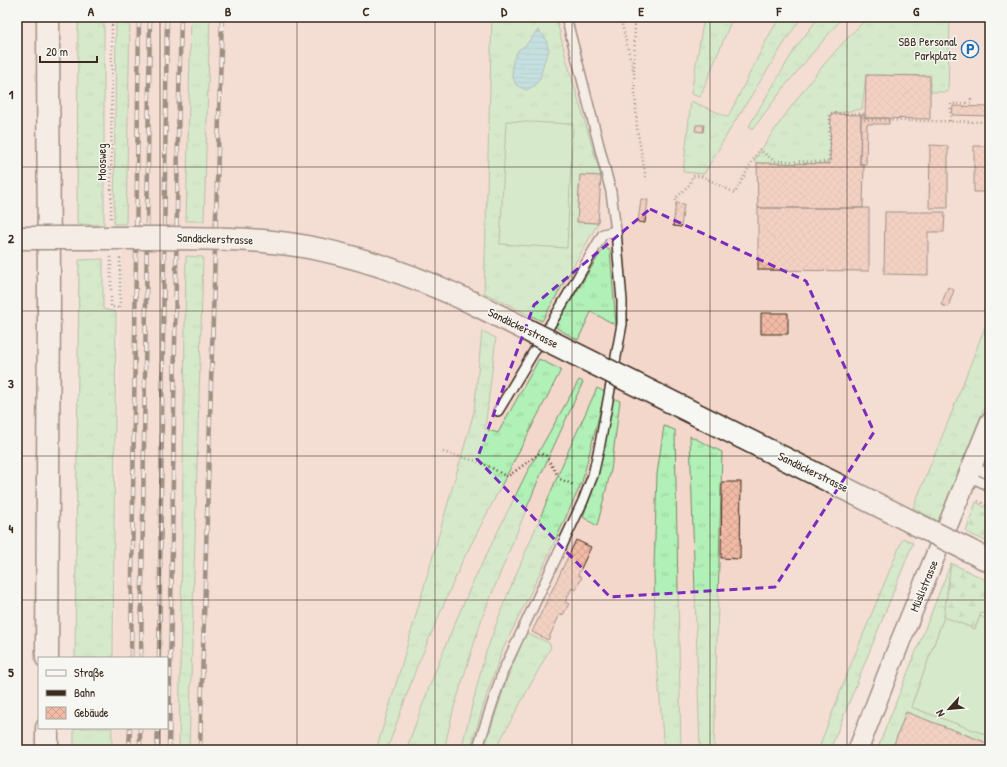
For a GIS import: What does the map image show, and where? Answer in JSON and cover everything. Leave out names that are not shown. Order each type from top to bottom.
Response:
[{"type":"main road","points":[[47,657],[49,302],[48,17]]},
{"type":"main road","name":"Sandäckerstrasse","points":[[17,238],[240,239],[303,246],[384,266],[422,280],[471,302],[990,561]]},
{"type":"main road","points":[[47,729],[47,750]]},
{"type":"street","name":"Müslistrasse","points":[[858,750],[990,422]]},
{"type":"lane","points":[[477,750],[503,671],[594,475],[622,324],[622,302],[611,192],[566,17]]},
{"type":"lane","points":[[498,411],[556,315],[602,234],[616,231]]},
{"type":"lane","points":[[970,471],[990,475]]},
{"type":"lane","points":[[970,471],[990,486]]},
{"type":"path","name":"Moosweg","points":[[111,219],[112,17]]},
{"type":"path","points":[[620,17],[634,73]]},
{"type":"path","points":[[636,17],[634,73],[637,128],[646,178]]},
{"type":"path","points":[[950,121],[951,104],[971,103],[971,98]]},
{"type":"path","points":[[676,201],[677,197],[690,184],[692,176],[701,176],[735,193],[759,149],[774,161],[828,162],[830,114],[864,114],[863,120],[990,122]]},
{"type":"path","points":[[111,251],[110,307],[120,308],[120,253]]},
{"type":"path","points":[[443,452],[479,462],[507,477],[540,453],[546,456],[560,479],[579,487]]},
{"type":"path","points":[[973,498],[990,507]]},
{"type":"highlighted area","points":[[650,209],[806,281],[874,432],[775,587],[610,597],[477,459],[534,305]]},
{"type":"shaded area","points":[[122,17],[990,17],[990,394],[938,521],[927,515],[913,543],[830,750],[114,750],[114,729],[168,729],[168,657],[115,657],[118,382],[124,191]]},
{"type":"green space","points":[[78,17],[104,17],[104,225],[77,224]]},
{"type":"green space","points":[[116,17],[130,17],[126,224],[114,224]]},
{"type":"green space","points":[[191,17],[210,17],[204,221],[186,221]]},
{"type":"green space","points":[[492,17],[556,17],[566,58],[601,176],[580,175],[577,222],[598,223],[542,321],[484,293]]},
{"type":"green space","points":[[704,17],[733,17],[700,97],[691,94]]},
{"type":"green space","points":[[780,17],[802,17],[732,126],[704,174],[683,172],[691,101],[728,117],[768,37]]},
{"type":"green space","points":[[819,17],[843,17],[785,86],[753,129],[749,126],[796,47]]},
{"type":"green space","points":[[868,17],[950,17],[948,92],[931,92],[930,76],[866,75],[862,109],[831,114],[830,164],[757,163],[754,161],[816,74],[828,59]]},
{"type":"green space","points":[[506,121],[573,124],[567,248],[500,244]]},
{"type":"green space","points":[[604,247],[610,250],[616,325],[591,312],[578,340],[555,327]]},
{"type":"green space","points":[[186,256],[203,257],[189,750],[179,750]]},
{"type":"green space","points":[[103,259],[103,309],[116,312],[113,657],[75,657],[79,260]]},
{"type":"green space","points":[[990,314],[990,394],[938,521],[913,508]]},
{"type":"green space","points":[[482,331],[496,338],[485,429],[498,433],[539,359],[561,370],[462,562],[416,669],[387,750],[376,750],[474,412]]},
{"type":"green space","points":[[579,380],[583,382],[537,483],[482,618],[453,711],[444,750],[406,750],[451,632],[472,584],[526,474]]},
{"type":"green space","points":[[597,388],[605,392],[582,482],[503,649],[488,691],[470,750],[461,750],[484,658],[502,608],[566,456]]},
{"type":"green space","points":[[613,398],[620,401],[611,470],[597,526],[583,517],[594,485]]},
{"type":"green space","points":[[664,426],[675,430],[681,750],[664,750],[655,638],[654,568],[657,474]]},
{"type":"green space","points":[[690,436],[722,452],[714,750],[700,750]]},
{"type":"green space","points":[[976,502],[990,510],[990,543],[966,532]]},
{"type":"green space","points":[[903,538],[913,543],[830,750],[818,750],[851,664]]},
{"type":"green space","points":[[951,563],[944,617],[911,707],[990,736],[990,744],[906,712],[892,750],[877,750]]},
{"type":"green space","points":[[951,563],[990,582],[990,616],[981,613],[975,629],[944,617]]},
{"type":"green space","points":[[980,616],[990,620],[990,736],[911,707],[944,617],[975,629]]},
{"type":"green space","points":[[526,633],[549,643],[551,647],[495,750],[484,750],[507,679]]},
{"type":"green space","points":[[74,729],[112,729],[112,750],[74,750]]},
{"type":"water","points":[[538,30],[545,37],[549,50],[544,62],[540,79],[534,86],[526,90],[516,85],[512,75],[513,60],[518,50],[526,45]]},
{"type":"building","points":[[866,75],[930,76],[930,119],[865,118]]},
{"type":"building","points":[[953,106],[990,107],[990,116],[952,115]]},
{"type":"building","points":[[831,114],[861,115],[860,164],[864,164],[863,208],[758,208],[757,163],[830,164]]},
{"type":"building","points":[[861,115],[865,115],[865,118],[889,118],[889,124],[867,124],[866,165],[860,164]]},
{"type":"building","points":[[696,125],[704,125],[703,132],[695,131]]},
{"type":"building","points":[[930,145],[948,146],[948,208],[929,208]]},
{"type":"building","points":[[974,146],[990,146],[990,192],[974,192]]},
{"type":"building","points":[[580,175],[601,176],[598,223],[577,222]]},
{"type":"building","points":[[641,199],[648,200],[645,223],[638,222]]},
{"type":"building","points":[[676,203],[684,204],[681,227],[673,226]]},
{"type":"building","points":[[758,208],[869,208],[869,271],[758,270]]},
{"type":"building","points":[[885,212],[945,212],[944,232],[928,232],[928,275],[884,274]]},
{"type":"building","points":[[948,287],[954,290],[948,307],[941,305]]},
{"type":"building","points":[[761,313],[788,313],[788,334],[761,334]]},
{"type":"building","points":[[722,482],[741,482],[740,559],[721,558]]},
{"type":"building","points":[[576,540],[591,547],[578,575],[582,577],[576,590],[572,588],[565,602],[569,604],[563,615],[560,614],[548,640],[532,632]]},
{"type":"building","points":[[906,712],[990,744],[990,750],[892,750]]},
{"type":"railway","points":[[131,657],[139,17]]},
{"type":"railway","points":[[141,657],[150,17]]},
{"type":"railway","points":[[159,657],[167,17]]},
{"type":"railway","points":[[169,750],[181,17]]},
{"type":"railway","points":[[200,750],[222,17]]},
{"type":"railway","points":[[129,750],[130,729]]},
{"type":"railway","points":[[140,729],[140,750]]},
{"type":"railway","points":[[157,750],[158,729]]},
{"type":"place","name":"SBB Personal Parkplatz","points":[[970,49]]}]
